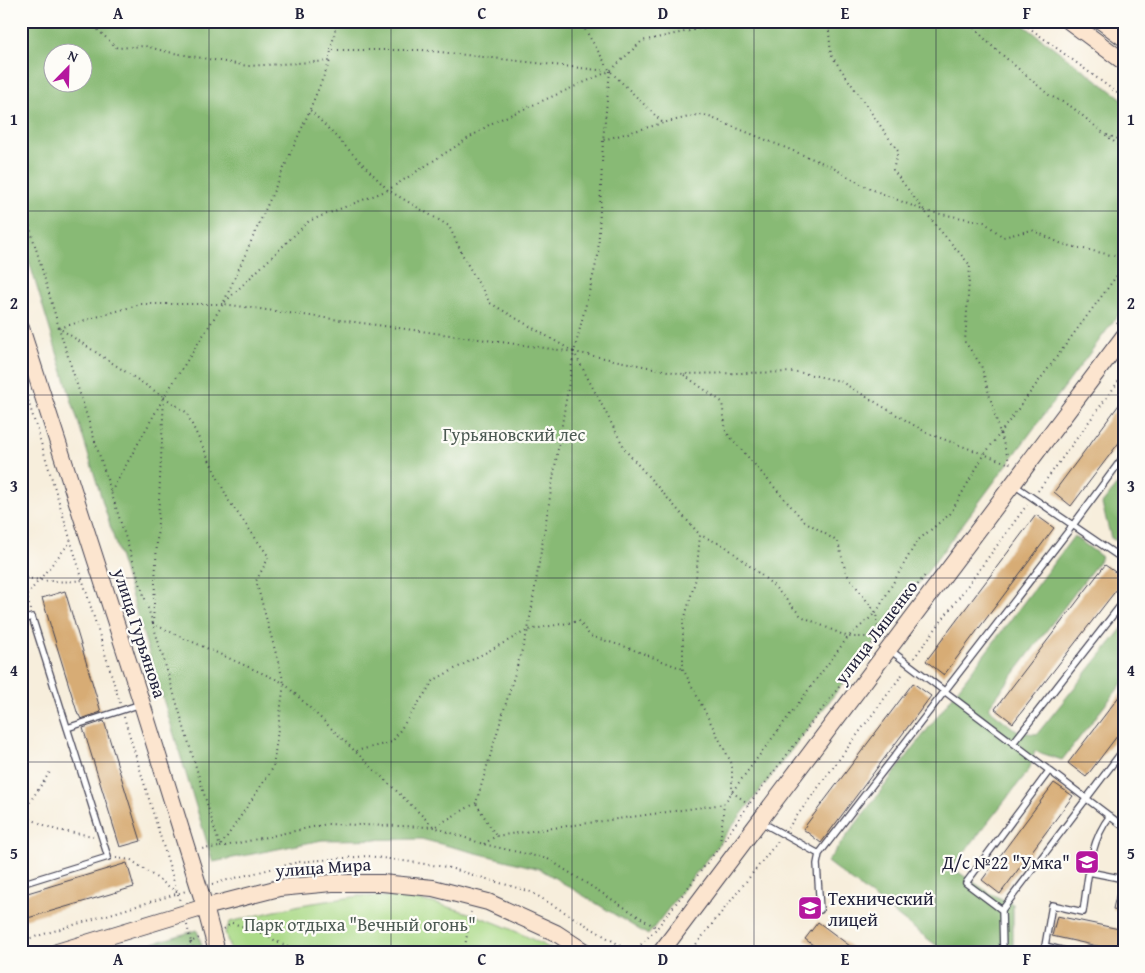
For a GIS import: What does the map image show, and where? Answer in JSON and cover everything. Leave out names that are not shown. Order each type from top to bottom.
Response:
[{"type":"main road","points":[[1069,21],[1123,61]]},
{"type":"main road","points":[[1101,21],[1124,38]]},
{"type":"main road","name":"улица Гурьянова","points":[[21,328],[25,354],[142,704],[205,907],[217,952]]},
{"type":"main road","name":"улица Ляшенко","points":[[661,952],[760,821],[884,643],[1012,484],[1118,333]]},
{"type":"main road","name":"улица Мира","points":[[57,952],[205,907],[279,888],[323,883],[382,883],[434,888],[488,902],[556,933],[585,952]]},
{"type":"lane","points":[[820,910],[816,864],[818,854],[1073,525],[1124,456]]},
{"type":"lane","points":[[1012,484],[1124,560]]},
{"type":"lane","points":[[1013,744],[1124,601]]},
{"type":"lane","points":[[21,620],[32,617],[108,857],[21,884]]},
{"type":"lane","points":[[884,643],[1013,744],[1124,826]]},
{"type":"lane","points":[[67,728],[142,704]]},
{"type":"lane","points":[[1003,952],[1002,910],[1124,749]]},
{"type":"lane","points":[[1002,910],[966,883],[1050,771]]},
{"type":"lane","points":[[1069,952],[1045,946],[1052,905],[1083,912],[1093,848],[1104,824],[1110,816]]},
{"type":"lane","points":[[760,821],[818,854]]},
{"type":"lane","points":[[1090,872],[1124,879]]},
{"type":"path","points":[[80,21],[97,30],[116,48],[145,46],[168,52],[248,66],[330,61]]},
{"type":"path","points":[[111,492],[164,397],[224,304],[330,61],[337,21]]},
{"type":"path","points":[[580,21],[610,71],[663,123]]},
{"type":"path","points":[[224,304],[308,221],[388,190],[492,123],[610,71],[642,41],[704,28],[717,21]]},
{"type":"path","points":[[59,328],[142,304],[224,304],[574,352],[683,374],[798,372],[840,382],[927,433],[1010,464],[981,365],[965,342],[970,265],[893,170],[898,151],[831,55],[828,21]]},
{"type":"path","points":[[967,21],[993,47],[1049,95],[1072,107],[1124,150]]},
{"type":"path","points":[[1020,21],[1124,98]]},
{"type":"path","points":[[331,50],[422,50],[610,71]]},
{"type":"path","points":[[434,827],[476,803],[528,630],[574,352],[598,256],[603,140],[610,71]]},
{"type":"path","points":[[310,110],[388,190],[449,226],[465,260],[490,303],[574,352],[626,451],[700,535],[725,546],[772,584],[801,616],[848,638],[884,643]]},
{"type":"path","points":[[603,140],[702,114],[828,165],[866,187],[925,211],[984,222],[1002,237],[1032,230],[1062,244],[1124,258]]},
{"type":"path","points":[[1105,134],[1124,140]]},
{"type":"path","points":[[21,196],[59,328],[153,624],[220,847]]},
{"type":"path","points":[[720,846],[724,804],[732,792],[848,638],[876,612],[917,541],[950,514],[984,454],[1124,266]]},
{"type":"path","points":[[1118,333],[1124,315]]},
{"type":"path","points":[[59,328],[186,412],[230,502],[269,557],[256,581],[284,683],[274,768],[220,847]]},
{"type":"path","points":[[683,374],[722,402],[726,432],[803,520],[838,542],[846,573],[876,612],[884,643]]},
{"type":"path","points":[[21,378],[72,540],[194,952]]},
{"type":"path","points":[[153,624],[164,397]]},
{"type":"path","points":[[700,535],[696,578],[683,624],[683,669],[732,764],[732,792]]},
{"type":"path","points":[[32,617],[27,595],[72,540]]},
{"type":"path","points":[[634,952],[658,928],[750,804],[884,643],[927,574]]},
{"type":"path","points":[[21,577],[69,582],[84,580]]},
{"type":"path","points":[[356,751],[392,742],[434,680],[528,630],[579,621],[590,636],[626,647],[683,669]]},
{"type":"path","points":[[153,624],[284,683],[434,827]]},
{"type":"path","points":[[50,772],[21,815],[56,830],[102,838]]},
{"type":"path","points":[[732,792],[750,804]]},
{"type":"path","points":[[476,803],[496,836]]},
{"type":"path","points":[[483,844],[496,836],[724,804]]},
{"type":"path","points":[[187,850],[220,847],[328,824],[434,827],[483,844],[548,859],[658,928]]},
{"type":"path","points":[[108,857],[131,860],[178,893]]},
{"type":"path","points":[[464,952],[473,906]]},
{"type":"path","points":[[185,952],[191,942],[212,933],[221,932],[232,923],[255,930],[297,952]]},
{"type":"path","points":[[21,947],[24,952]]},
{"type":"green space","name":"Гурьяновский лес","points":[[21,21],[1018,21],[1124,100],[1124,307],[879,637],[648,935],[540,869],[421,839],[322,840],[213,862],[21,235]]},
{"type":"green space","points":[[1124,476],[1124,545],[1111,538],[1102,504]]},
{"type":"green space","points":[[1074,536],[1102,557],[988,708],[1018,732],[1037,734],[1124,626],[1124,681],[1062,760],[1035,751],[1029,770],[952,868],[991,894],[1013,904],[1013,952],[945,952],[827,862]]},
{"type":"green space","name":"Парк отдыха \"Вечный огонь\"","points":[[360,896],[411,899],[472,914],[507,927],[556,952],[231,952],[225,932],[230,922],[300,905]]},
{"type":"green space","points":[[197,930],[204,952],[123,952]]},
{"type":"building","points":[[1124,398],[1124,436],[1071,506],[1054,492]]},
{"type":"building","points":[[1036,515],[1054,528],[944,675],[926,661]]},
{"type":"building","points":[[1105,565],[1124,578],[1124,580],[1013,723],[995,709]]},
{"type":"building","points":[[65,591],[101,712],[81,719],[78,715],[42,598]]},
{"type":"building","points":[[913,683],[931,696],[821,843],[803,829]]},
{"type":"building","points":[[1124,690],[1124,727],[1086,777],[1068,763]]},
{"type":"building","points":[[104,721],[141,841],[120,847],[83,728]]},
{"type":"building","points":[[1054,783],[1073,796],[1000,894],[982,880]]},
{"type":"building","points":[[127,863],[134,887],[21,920],[21,895]]},
{"type":"building","points":[[1119,883],[1124,884],[1124,912],[1113,909]]},
{"type":"building","points":[[1057,916],[1124,930],[1124,952],[1052,936]]},
{"type":"building","points":[[818,922],[858,952],[822,952],[805,939]]},
{"type":"place","name":"Д/с №22 \"Умка\"","points":[[1087,862]]},
{"type":"place","name":"Технический лицей","points":[[810,908]]}]
